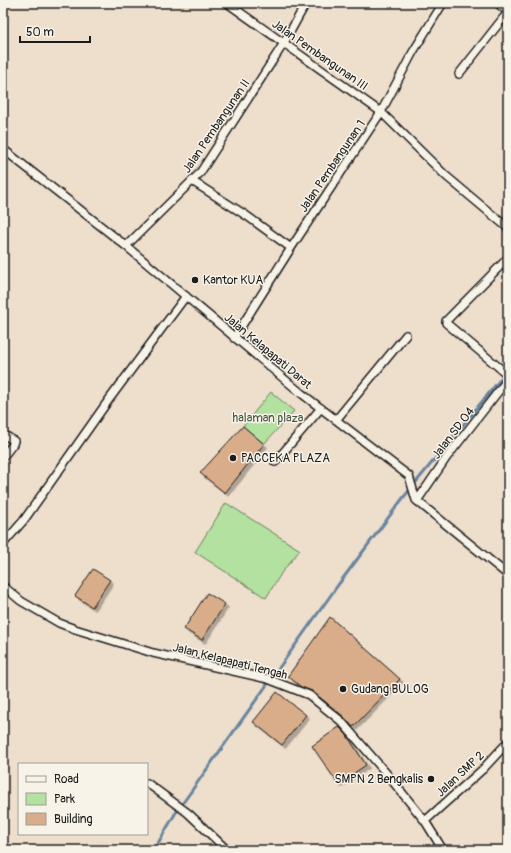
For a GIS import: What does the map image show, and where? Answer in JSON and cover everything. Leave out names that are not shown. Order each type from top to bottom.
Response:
[{"type":"street","name":"Jalan Pembangunan III","points":[[227,3],[381,112],[446,176],[508,228]]},
{"type":"street","name":"Jalan Pembangunan II","points":[[126,246],[200,173],[284,43],[306,3]]},
{"type":"street","name":"Jalan Pembangunan 1","points":[[234,338],[291,248],[381,112],[443,3]]},
{"type":"street","points":[[459,74],[508,12],[497,3]]},
{"type":"street","name":"Jalan Kelapapati Darat","points":[[3,149],[126,246],[234,338],[320,408],[409,476],[416,500]]},
{"type":"street","points":[[192,181],[247,216],[291,248]]},
{"type":"street","points":[[507,374],[446,323],[446,321],[508,258]]},
{"type":"street","points":[[3,544],[24,520],[108,401],[186,296]]},
{"type":"street","points":[[336,420],[406,335]]},
{"type":"street","name":"Jalan SD 04","points":[[416,500],[447,457],[508,379]]},
{"type":"street","points":[[275,462],[320,408]]},
{"type":"street","points":[[3,434],[14,441],[3,457]]},
{"type":"street","points":[[416,500],[508,575]]},
{"type":"street","name":"Jalan Kelapapati Tengah","points":[[3,586],[22,601],[74,630],[153,653],[268,679],[309,695],[336,716],[386,773],[425,821],[443,850]]},
{"type":"street","name":"Jalan SMP 2","points":[[425,821],[483,769],[508,742]]},
{"type":"street","points":[[148,784],[188,813],[227,850]]},
{"type":"green space","name":"halaman plaza","points":[[271,392],[294,411],[264,444],[243,426]]},
{"type":"green space","points":[[226,503],[300,550],[282,572],[266,598],[195,552]]},
{"type":"building","name":"PACCEKA PLAZA","points":[[243,426],[264,444],[225,493],[200,473]]},
{"type":"building","points":[[93,569],[110,580],[92,607],[75,596]]},
{"type":"building","points":[[207,593],[225,604],[202,640],[184,629]]},
{"type":"building","name":"Gudang BULOG","points":[[330,617],[400,679],[353,727],[344,717],[312,691],[301,687],[288,676]]},
{"type":"building","points":[[277,692],[306,715],[282,745],[253,722]]},
{"type":"building","points":[[339,727],[346,734],[366,765],[338,784],[312,746]]},
{"type":"waterway","points":[[154,850],[175,814],[338,585],[403,498],[508,370]]},
{"type":"place","name":"Kantor KUA","points":[[195,280]]},
{"type":"place","name":"PACCEKA PLAZA","points":[[233,458]]},
{"type":"place","name":"Gudang BULOG","points":[[343,689]]},
{"type":"place","name":"SMPN 2 Bengkalis","points":[[431,779]]}]
